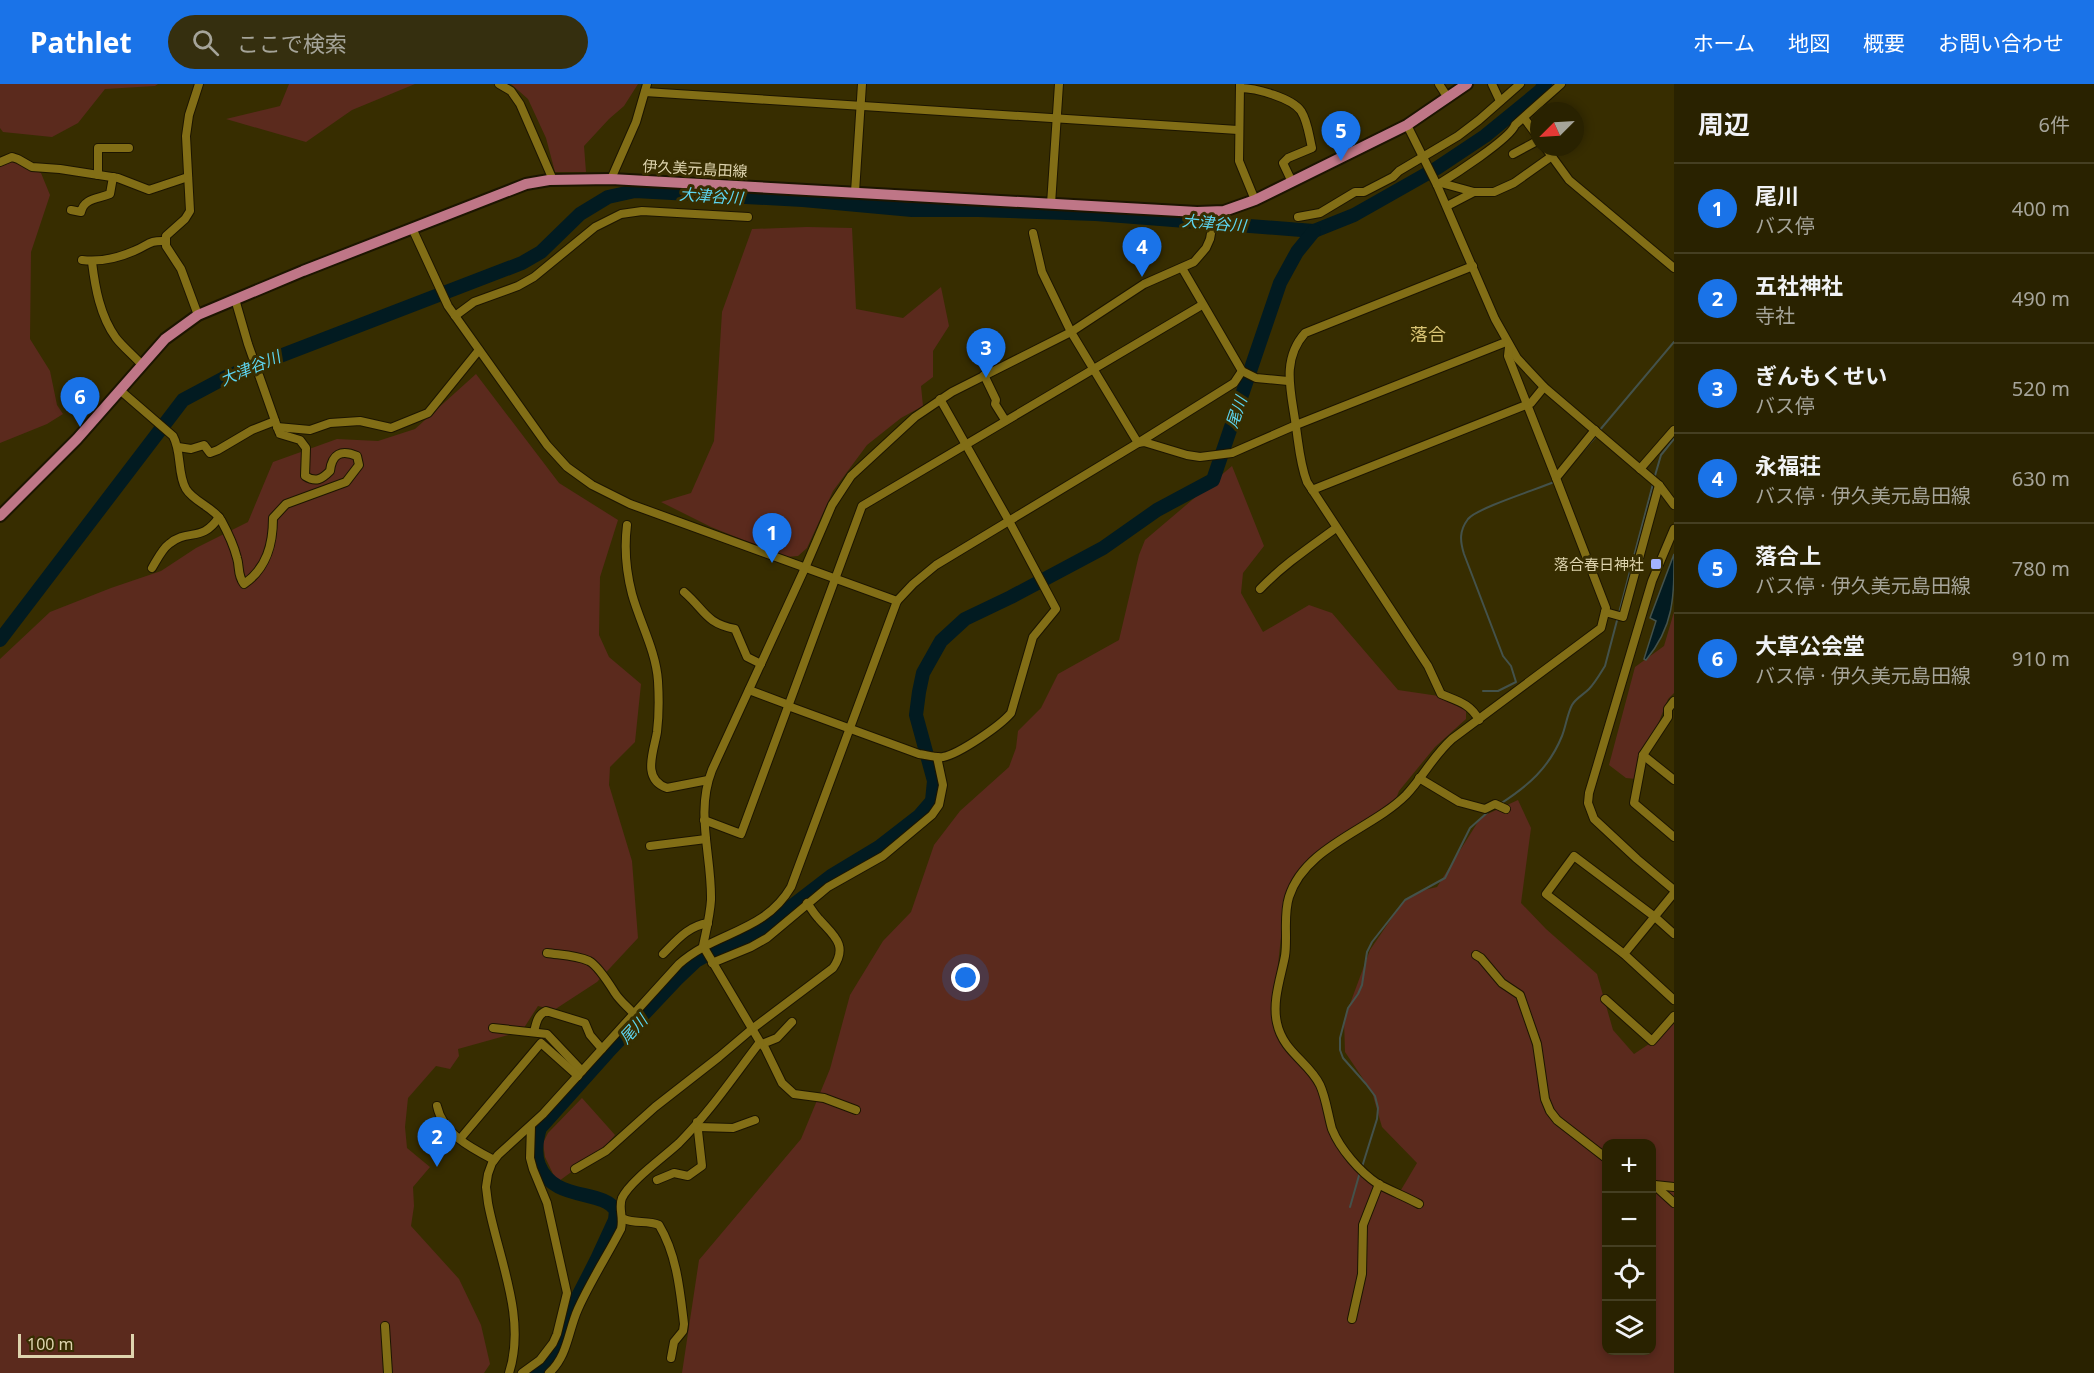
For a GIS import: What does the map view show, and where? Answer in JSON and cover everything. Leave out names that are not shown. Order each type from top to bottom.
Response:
[{"type":"main road","name":"伊久美元島田線","points":[[1,512],[77,439],[165,339],[198,315],[516,187],[553,180],[611,179],[1197,212],[1214,215],[1255,200],[1407,125],[1467,84]]},
{"type":"street","points":[[198,315],[181,269],[166,246],[166,236],[185,219],[190,211],[186,136],[189,115],[199,84]]},
{"type":"street","points":[[499,84],[511,91],[520,104],[553,180]]},
{"type":"street","points":[[855,192],[862,84]]},
{"type":"street","points":[[1051,204],[1059,84]]},
{"type":"street","points":[[1440,84],[1448,98]]},
{"type":"street","points":[[1492,84],[1500,101]]},
{"type":"street","points":[[1298,217],[1320,213],[1355,192],[1364,192],[1393,177],[1458,136],[1520,84]]},
{"type":"street","points":[[1438,184],[1499,142],[1561,84]]},
{"type":"street","points":[[1255,200],[1239,161],[1240,86],[1254,88],[1293,103],[1301,111],[1312,148],[1283,162],[1292,182]]},
{"type":"street","points":[[611,179],[636,122],[646,88],[861,106],[1238,130]]},
{"type":"street","points":[[1524,118],[1530,126]]},
{"type":"street","points":[[1407,125],[1438,184],[1508,344],[1521,363],[1544,387],[1659,485],[1674,505]]},
{"type":"street","points":[[1513,154],[1530,144]]},
{"type":"street","points":[[98,175],[98,148],[129,148]]},
{"type":"street","points":[[1438,184],[1474,192],[1494,192],[1514,183],[1552,156],[1569,180],[1674,268]]},
{"type":"street","points":[[0,162],[12,158],[18,159],[32,167],[113,177],[149,190],[188,177]]},
{"type":"street","points":[[71,210],[81,212],[83,204],[87,201],[111,194],[113,177]]},
{"type":"street","points":[[1447,206],[1474,192]]},
{"type":"street","points":[[456,316],[474,302],[518,286],[534,277],[595,227],[621,214],[642,211],[748,217]]},
{"type":"street","points":[[856,1110],[824,1098],[794,1094],[782,1083],[761,1043],[704,948],[711,900],[704,820],[708,780],[832,505],[851,476],[915,417],[940,399],[1071,332],[1144,284],[1194,262],[1210,239],[1214,215]]},
{"type":"street","points":[[412,228],[448,306],[547,446],[567,467],[592,485],[630,504],[897,601]]},
{"type":"street","points":[[1033,233],[1042,272],[1071,332],[1138,443]]},
{"type":"street","points":[[82,260],[92,262],[107,260],[136,251],[153,240],[166,241]]},
{"type":"street","points":[[92,262],[95,284],[106,320],[116,338],[142,365]]},
{"type":"street","points":[[1473,266],[1305,333],[1296,345],[1291,358],[1288,381],[1300,461],[1312,490],[1428,666],[1441,694],[1474,710],[1479,720]]},
{"type":"street","points":[[1182,268],[1243,372],[1256,378],[1288,381]]},
{"type":"street","points":[[121,391],[173,436],[178,447],[187,490],[219,517],[238,559],[238,570],[244,584],[265,562],[273,540],[273,518],[286,504],[346,482],[359,465],[357,456],[348,452],[337,455],[331,461],[330,471],[322,479],[311,480],[305,476],[306,448],[300,440],[278,430],[235,299]]},
{"type":"street","points":[[704,820],[741,834],[862,506],[1202,305]]},
{"type":"street","points":[[1419,1204],[1366,1175],[1339,1143],[1333,1131],[1321,1087],[1312,1071],[1293,1055],[1277,1024],[1278,988],[1286,954],[1288,899],[1299,875],[1322,854],[1385,812],[1407,794],[1438,752],[1601,628],[1606,608],[1508,356],[1508,344]]},
{"type":"street","points":[[1138,443],[1144,442],[1187,455],[1213,456],[1232,453],[1296,424],[1508,344]]},
{"type":"street","points":[[178,447],[191,449],[204,445],[210,453],[252,430],[310,430],[330,423],[360,421],[391,428],[428,413],[479,350]]},
{"type":"street","points":[[509,1373],[514,1342],[514,1319],[491,1220],[486,1187],[494,1160],[531,1126],[679,964],[704,948],[763,918],[785,896],[791,887],[897,601],[925,572],[1234,383],[1243,372]]},
{"type":"street","points":[[984,375],[996,400],[995,404],[1005,420]]},
{"type":"street","points":[[1312,490],[1532,403],[1544,387]]},
{"type":"street","points":[[749,690],[919,754],[936,757],[945,757],[981,737],[1011,713],[1033,637],[1056,609],[940,399]]},
{"type":"street","points":[[1556,478],[1594,430]]},
{"type":"street","points":[[1640,469],[1674,430]]},
{"type":"street","points":[[1605,612],[1619,615],[1659,485]]},
{"type":"street","points":[[152,568],[167,545],[177,539],[208,531],[219,517]]},
{"type":"street","points":[[627,525],[625,547],[628,574],[632,594],[652,652],[658,681],[657,731],[651,761],[652,773],[661,786],[667,788],[708,780]]},
{"type":"street","points":[[1260,589],[1272,576],[1336,528]]},
{"type":"street","points":[[1624,954],[1674,892],[1594,819],[1588,803],[1589,793],[1652,581],[1674,529]]},
{"type":"street","points":[[684,592],[695,601],[705,615],[719,626],[735,629],[747,657],[761,664]]},
{"type":"street","points":[[1674,701],[1668,709],[1671,719],[1642,755],[1634,803],[1674,837]]},
{"type":"street","points":[[1642,755],[1674,780]]},
{"type":"street","points":[[711,962],[759,943],[828,887],[883,856],[935,811],[939,805],[943,785],[936,757]]},
{"type":"street","points":[[1419,778],[1459,802],[1485,809],[1495,804],[1506,809]]},
{"type":"street","points":[[650,846],[706,840]]},
{"type":"street","points":[[1674,934],[1574,856],[1546,894],[1624,954],[1674,1000]]},
{"type":"street","points":[[575,1169],[606,1151],[655,1107],[833,968],[839,953],[836,936],[819,920],[807,903]]},
{"type":"street","points":[[663,954],[687,930],[708,923]]},
{"type":"street","points":[[547,953],[574,956],[596,966],[605,980],[613,987],[615,994],[634,1014]]},
{"type":"street","points":[[1476,956],[1481,958],[1502,983],[1520,996],[1537,1044],[1545,1100],[1550,1111],[1557,1120],[1602,1155]]},
{"type":"street","points":[[1605,999],[1652,1041],[1674,1016]]},
{"type":"street","points":[[534,1032],[538,1018],[546,1011],[585,1023],[590,1035],[602,1049]]},
{"type":"street","points":[[549,1373],[566,1349],[578,1309],[621,1229],[624,1219],[621,1209],[623,1196],[698,1125],[761,1043],[777,1038],[792,1022]]},
{"type":"street","points":[[493,1028],[547,1034],[580,1073]]},
{"type":"street","points":[[460,1139],[541,1043],[580,1073]]},
{"type":"street","points":[[437,1106],[443,1123],[471,1149],[494,1160]]},
{"type":"street","points":[[698,1125],[733,1128],[755,1120]]},
{"type":"street","points":[[657,1180],[674,1173],[688,1176],[702,1166],[698,1125]]},
{"type":"street","points":[[522,1373],[540,1360],[553,1343],[567,1293],[547,1203],[530,1158],[531,1126]]},
{"type":"street","points":[[1352,1319],[1362,1274],[1363,1225],[1379,1184]]},
{"type":"street","points":[[1656,1184],[1674,1187]]},
{"type":"street","points":[[1656,1187],[1674,1203]]},
{"type":"street","points":[[624,1219],[653,1222],[659,1225],[668,1243],[678,1276],[684,1324],[683,1331],[674,1342],[671,1358]]},
{"type":"street","points":[[384,1326],[388,1373]]},
{"type":"shaded area","points":[[0,84],[158,84],[105,89],[78,123],[52,137],[3,132],[0,128]]},
{"type":"shaded area","points":[[289,84],[415,84],[352,110],[306,142],[226,119],[280,106]]},
{"type":"shaded area","points":[[511,84],[638,84],[624,106],[584,146],[586,172],[555,172],[546,138],[528,99]]},
{"type":"shaded area","points":[[9,158],[41,173],[50,195],[31,252],[30,339],[50,371],[57,405],[63,414],[47,424],[0,443],[0,163]]},
{"type":"shaded area","points":[[852,228],[856,309],[903,318],[941,287],[949,326],[933,351],[933,377],[921,386],[923,406],[901,418],[867,445],[833,491],[807,548],[798,556],[786,557],[711,527],[661,502],[691,493],[714,441],[722,312],[752,229]]},
{"type":"shaded area","points":[[476,374],[559,483],[618,520],[600,577],[599,635],[609,657],[641,684],[635,742],[610,767],[609,785],[632,861],[638,938],[597,982],[554,1010],[538,1006],[522,1031],[458,1049],[459,1056],[450,1069],[436,1066],[408,1098],[405,1127],[407,1148],[430,1167],[413,1187],[414,1206],[411,1226],[459,1279],[481,1325],[490,1364],[484,1373],[0,1373],[0,659],[50,612],[161,571],[196,548],[248,522],[273,462],[337,439],[378,441],[415,429]]},
{"type":"shaded area","points":[[1232,466],[1264,546],[1243,573],[1241,593],[1263,632],[1309,605],[1332,613],[1398,690],[1466,700],[1466,719],[1435,747],[1399,791],[1390,814],[1363,827],[1295,874],[1282,927],[1274,1003],[1280,1042],[1315,1081],[1327,1116],[1346,1154],[1373,1185],[1398,1195],[1417,1163],[1382,1127],[1372,1092],[1345,1052],[1344,1020],[1370,950],[1402,903],[1420,891],[1437,887],[1481,817],[1518,800],[1531,828],[1521,903],[1546,929],[1597,974],[1613,1030],[1634,1054],[1652,1042],[1674,1018],[1674,1373],[682,1373],[699,1260],[801,1139],[830,1069],[850,995],[883,941],[911,912],[934,845],[960,811],[1009,767],[1016,748],[1018,731],[1041,708],[1058,674],[1119,640],[1139,555],[1145,540]]},
{"type":"shaded area","points":[[1674,612],[1674,693],[1668,699],[1636,779],[1626,778],[1609,765],[1635,667],[1664,646]]},
{"type":"shaded area","points":[[582,1098],[615,1135],[603,1149],[559,1181],[555,1178],[545,1157],[543,1143],[548,1133]]},
{"type":"water","points":[[1674,554],[1673,598],[1667,623],[1646,660],[1644,659],[1656,621],[1650,618]]},
{"type":"waterway","name":"大津谷川","points":[[0,640],[183,400],[228,376],[522,263],[541,252],[580,214],[608,197],[635,191],[803,200],[912,210],[1096,214],[1314,231],[1354,215],[1437,168],[1485,136],[1540,91],[1545,84]]},
{"type":"waterway","name":"尾川","points":[[535,1373],[554,1356],[569,1314],[615,1220],[616,1211],[601,1199],[567,1190],[546,1177],[536,1156],[540,1128],[608,1052],[696,961],[712,952],[753,936],[831,876],[879,847],[919,816],[932,801],[934,781],[916,715],[923,673],[941,641],[965,619],[1103,548],[1157,510],[1213,480],[1280,283],[1297,252],[1314,231]]},
{"type":"waterway","points":[[1599,431],[1674,342]]},
{"type":"waterway","points":[[1582,452],[1596,436]]},
{"type":"waterway","points":[[1654,479],[1661,455],[1674,439]]},
{"type":"waterway","points":[[1483,691],[1498,691],[1516,682],[1511,666],[1503,656],[1464,554],[1461,540],[1463,528],[1468,519],[1483,510],[1554,482]]},
{"type":"waterway","points":[[1500,804],[1537,775],[1551,758],[1562,736],[1572,705],[1591,687],[1605,666],[1653,484]]},
{"type":"waterway","points":[[1362,1167],[1377,1119],[1378,1108],[1375,1096],[1343,1058],[1340,1038],[1348,1008],[1362,985],[1367,952],[1372,942],[1405,900],[1445,878],[1470,828],[1488,812]]},
{"type":"waterway","points":[[1350,1207],[1360,1172]]},
{"type":"place","name":"落合上","points":[[1341,161]]},
{"type":"place","name":"永福荘","points":[[1142,277]]},
{"type":"place","name":"ぎんもくせい","points":[[986,378]]},
{"type":"place","name":"大草公会堂","points":[[80,427]]},
{"type":"place","name":"尾川","points":[[772,563]]},
{"type":"place","name":"落合春日神社","points":[[1656,564]]},
{"type":"place","name":"五社神社","points":[[437,1167]]},
{"type":"district","name":"落合","points":[[1428,334]]}]
